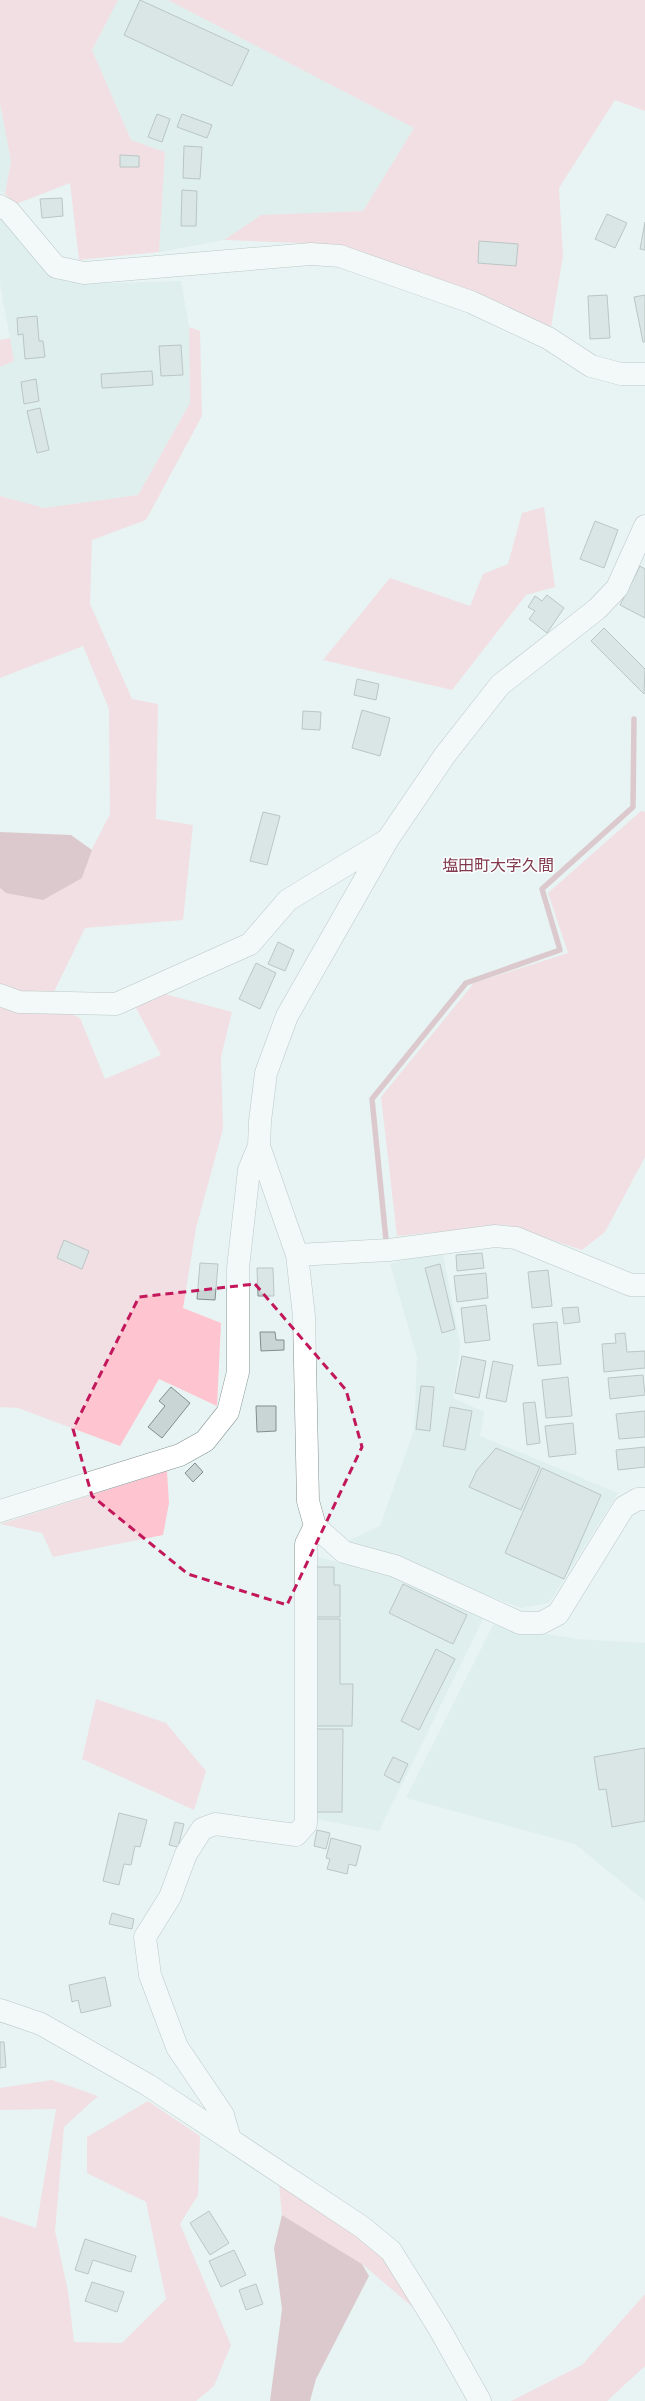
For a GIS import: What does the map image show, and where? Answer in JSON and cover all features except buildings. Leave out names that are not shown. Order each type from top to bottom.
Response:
[{"type":"street","points":[[0,206],[9,211],[56,267],[84,273],[310,254],[340,256],[471,302],[548,338],[590,366],[621,374],[645,374]]},
{"type":"street","points":[[0,1511],[180,1455],[205,1441],[228,1412],[238,1372],[238,1268],[249,1170],[259,1146],[260,1121],[266,1073],[287,1016],[388,839],[445,755],[500,685],[597,609],[617,588],[645,526]]},
{"type":"street","points":[[0,995],[19,1002],[116,1004],[250,944],[288,900],[388,839]]},
{"type":"street","points":[[259,1146],[297,1254],[304,1316],[308,1502],[315,1526],[344,1552],[396,1566],[520,1623],[541,1623],[558,1614],[624,1508],[638,1499],[645,1499]]},
{"type":"street","points":[[297,1254],[389,1250],[495,1236],[516,1238],[631,1285],[645,1284]]},
{"type":"street","points":[[230,2139],[223,2114],[177,2047],[150,1975],[145,1937],[170,1897],[186,1854],[202,1829],[214,1824],[296,1835],[306,1824],[306,1544],[315,1526]]},
{"type":"street","points":[[0,2010],[41,2024],[148,2085],[362,2227],[391,2251],[439,2328],[480,2401]]},
{"type":"highlighted area","points":[[255,1284],[346,1390],[362,1447],[287,1605],[188,1574],[92,1496],[73,1429],[139,1297]]},
{"type":"shaded area","points":[[0,0],[118,0],[92,50],[131,140],[165,152],[159,252],[79,260],[70,183],[16,204],[5,194],[11,161],[0,104]]},
{"type":"shaded area","points":[[118,0],[168,0],[414,128],[363,211],[261,215],[224,240],[159,252],[165,152],[131,140],[92,50]]},
{"type":"shaded area","points":[[168,0],[645,0],[645,111],[615,100],[559,188],[563,256],[551,327],[325,244],[224,240],[261,215],[363,211],[414,128]]},
{"type":"shaded area","points":[[0,104],[11,161],[5,194],[0,191]]},
{"type":"shaded area","points":[[0,217],[46,273],[88,284],[181,281],[189,327],[190,403],[138,495],[44,508],[0,496],[0,367],[14,361],[0,283]]},
{"type":"shaded area","points":[[189,327],[200,331],[202,416],[146,520],[92,540],[90,604],[132,699],[158,704],[156,819],[193,825],[183,920],[85,928],[48,1004],[80,1018],[105,1079],[161,1055],[135,1006],[161,993],[232,1012],[221,1057],[223,1129],[196,1228],[183,1308],[221,1323],[217,1406],[159,1379],[120,1446],[18,1408],[0,1407],[0,888],[6,893],[82,878],[92,849],[110,814],[109,709],[83,646],[0,678],[0,496],[44,508],[138,495],[190,403]]},
{"type":"shaded area","points":[[10,338],[14,361],[0,367],[0,340]]},
{"type":"shaded area","points":[[544,507],[555,587],[526,595],[452,690],[323,660],[390,578],[470,606],[483,574],[508,564],[522,513]]},
{"type":"shaded area","points":[[641,811],[645,812],[645,1157],[605,1232],[582,1250],[507,1225],[397,1236],[381,1097],[474,983],[568,953],[548,893]]},
{"type":"shaded area","points":[[0,832],[71,835],[92,850],[82,878],[43,900],[6,893],[0,888]]},
{"type":"shaded area","points":[[442,1249],[460,1344],[453,1398],[484,1412],[480,1436],[618,1493],[549,1603],[521,1608],[346,1542],[380,1526],[414,1431],[417,1357],[390,1264]]},
{"type":"shaded area","points":[[167,1471],[169,1503],[163,1535],[53,1557],[42,1533],[0,1524]]},
{"type":"shaded area","points":[[313,1556],[393,1575],[484,1617],[379,1831],[311,1818]]},
{"type":"shaded area","points":[[493,1625],[576,1639],[645,1643],[645,1901],[575,1844],[406,1798]]},
{"type":"shaded area","points":[[96,1699],[166,1723],[206,1771],[194,1810],[82,1759]]},
{"type":"shaded area","points":[[52,2080],[98,2096],[64,2127],[55,2231],[68,2291],[74,2342],[122,2343],[166,2299],[146,2202],[87,2173],[87,2137],[148,2101],[200,2136],[198,2195],[180,2224],[231,2345],[214,2386],[196,2401],[0,2401],[0,2216],[36,2228],[56,2109],[0,2110],[0,2088]]},
{"type":"shaded area","points":[[279,2184],[375,2247],[415,2309],[362,2264],[282,2215]]},
{"type":"shaded area","points":[[282,2215],[362,2264],[369,2276],[316,2379],[310,2401],[270,2401],[282,2309],[274,2248]]},
{"type":"shaded area","points":[[645,2294],[645,2366],[607,2401],[511,2401],[582,2365]]},
{"type":"waterway","points":[[386,1240],[372,1099],[466,983],[560,950],[542,889],[633,807],[634,719]]},
{"type":"district","name":"塩田町大字久間","points":[[498,865]]}]
